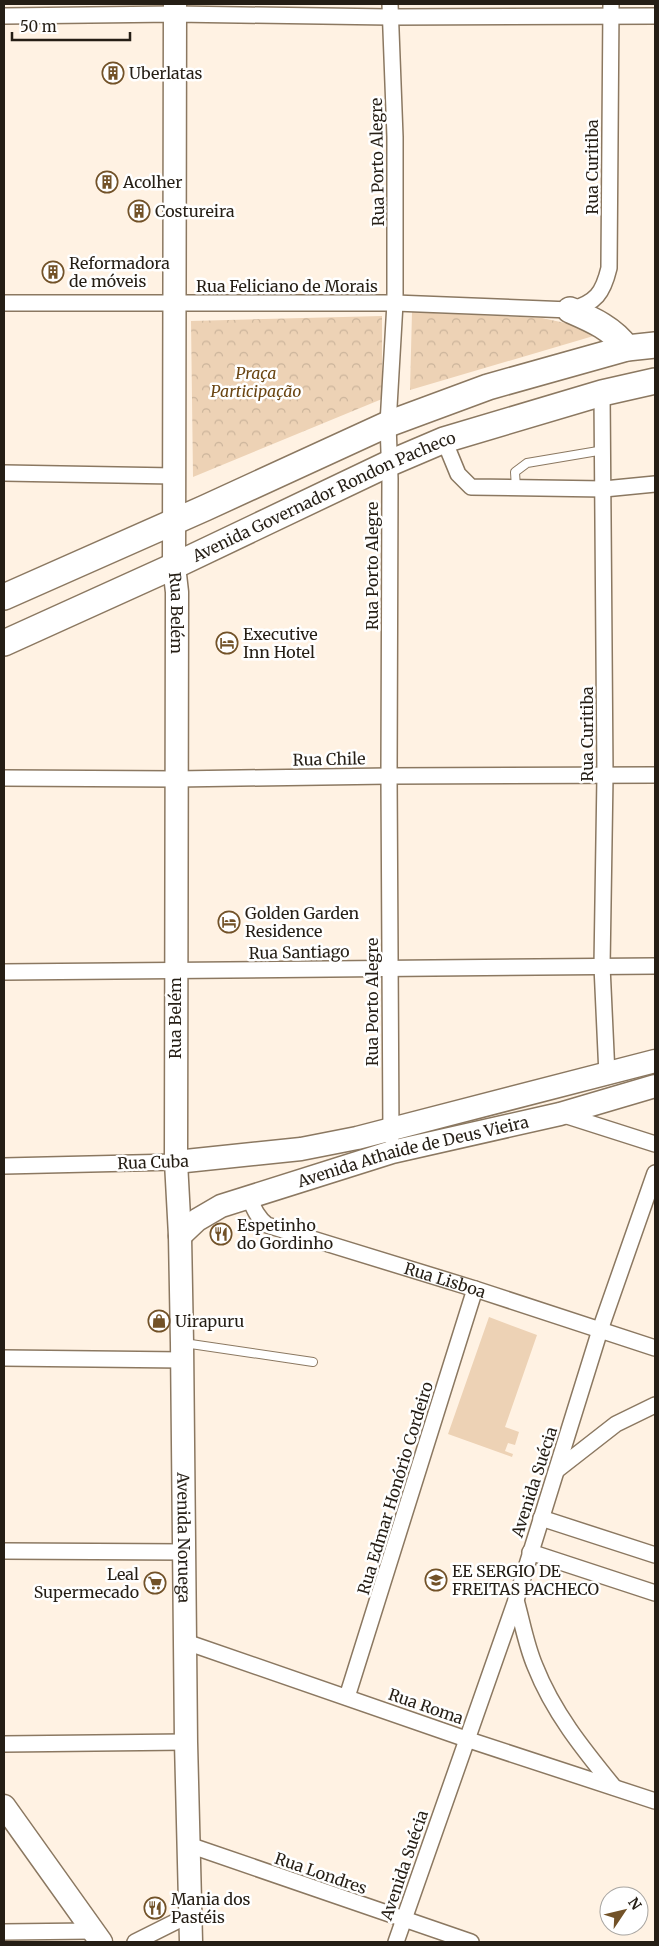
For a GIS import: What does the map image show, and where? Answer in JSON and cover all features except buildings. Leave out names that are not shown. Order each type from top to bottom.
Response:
[{"type":"main road","points":[[570,310],[598,322],[619,338],[627,348]]},
{"type":"main road","points":[[4,597],[388,424],[488,387],[627,348],[655,345]]},
{"type":"main road","name":"Avenida Governador Rondon Pacheco","points":[[4,642],[174,566],[390,463],[444,440],[602,393],[655,382]]},
{"type":"street","points":[[4,16],[175,9],[611,10],[655,16]]},
{"type":"street","name":"Rua Belém","points":[[175,9],[176,1162]]},
{"type":"street","name":"Rua Porto Alegre","points":[[390,10],[395,137],[395,303],[388,424],[390,463],[389,776],[392,1152]]},
{"type":"street","name":"Rua Curitiba","points":[[570,310],[585,306],[596,297],[605,287],[609,268],[611,10]]},
{"type":"street","name":"Rua Feliciano de Morais","points":[[4,303],[395,303],[570,310]]},
{"type":"street","name":"Rua Curitiba","points":[[602,393],[604,450],[605,776],[602,966],[607,1075]]},
{"type":"street","points":[[444,440],[458,474],[471,487],[604,489],[655,484]]},
{"type":"street","points":[[4,473],[174,476]]},
{"type":"street","name":"Rua Chile","points":[[4,778],[176,780],[389,776],[655,775]]},
{"type":"street","name":"Rua Santiago","points":[[4,972],[655,966]]},
{"type":"street","name":"Avenida Athaide de Deus Vieira","points":[[302,1149],[391,1130],[655,1061]]},
{"type":"street","name":"Avenida Athaide de Deus Vieira","points":[[180,1236],[197,1220],[221,1206],[249,1197],[392,1152],[560,1114],[655,1086]]},
{"type":"street","points":[[560,1114],[655,1144]]},
{"type":"street","name":"Rua Cuba","points":[[4,1166],[176,1162],[302,1149]]},
{"type":"street","name":"Avenida Noruega","points":[[176,1162],[183,1352],[186,1742],[191,1942]]},
{"type":"street","name":"Avenida Suécia","points":[[396,1942],[402,1920],[516,1600],[600,1330],[655,1173]]},
{"type":"street","points":[[178,1194],[197,1204],[221,1206]]},
{"type":"street","name":"Rua Lisboa","points":[[249,1197],[260,1220],[267,1224],[476,1289],[655,1348]]},
{"type":"street","name":"Rua Edmar Honório Cordeiro","points":[[347,1697],[476,1289]]},
{"type":"street","points":[[4,1358],[183,1352]]},
{"type":"street","points":[[557,1470],[616,1424],[655,1405]]},
{"type":"street","points":[[541,1518],[655,1556]]},
{"type":"street","points":[[4,1551],[185,1552]]},
{"type":"street","points":[[530,1552],[655,1593]]},
{"type":"street","points":[[516,1600],[534,1665],[554,1709],[580,1746],[614,1787]]},
{"type":"street","name":"Rua Roma","points":[[186,1642],[466,1739],[655,1801]]},
{"type":"street","points":[[4,1744],[186,1742]]},
{"type":"street","points":[[4,1806],[97,1936]]},
{"type":"street","name":"Rua Londres","points":[[189,1844],[402,1920],[471,1942]]},
{"type":"street","points":[[135,1942],[191,1914]]},
{"type":"street","points":[[4,1932],[97,1936]]},
{"type":"lane","points":[[516,488],[515,472],[527,463],[604,450]]},
{"type":"lane","points":[[183,1352],[313,1362]]},
{"type":"green space","points":[[412,312],[542,318],[607,332],[410,390]]},
{"type":"green space","name":"Praça Participação","points":[[382,316],[382,399],[193,477],[191,321]]},
{"type":"green space","points":[[489,1317],[537,1335],[505,1427],[519,1432],[515,1445],[508,1443],[505,1451],[513,1454],[512,1457],[448,1434]]},
{"type":"place","name":"Uberlatas","points":[[113,73]]},
{"type":"place","name":"Acolher","points":[[107,182]]},
{"type":"place","name":"Costureira","points":[[139,211]]},
{"type":"place","name":"Reformadora de móveis","points":[[53,272]]},
{"type":"place","name":"Executive Inn Hotel","points":[[227,643]]},
{"type":"place","name":"Golden Garden Residence","points":[[229,922]]},
{"type":"place","name":"Espetinho do Gordinho","points":[[221,1234]]},
{"type":"place","name":"Uirapuru","points":[[159,1321]]},
{"type":"place","name":"EE SERGIO DE FREITAS PACHECO","points":[[436,1580]]},
{"type":"place","name":"Leal Supermecado","points":[[155,1583]]},
{"type":"place","name":"Mania dos Pastéis","points":[[155,1908]]}]
